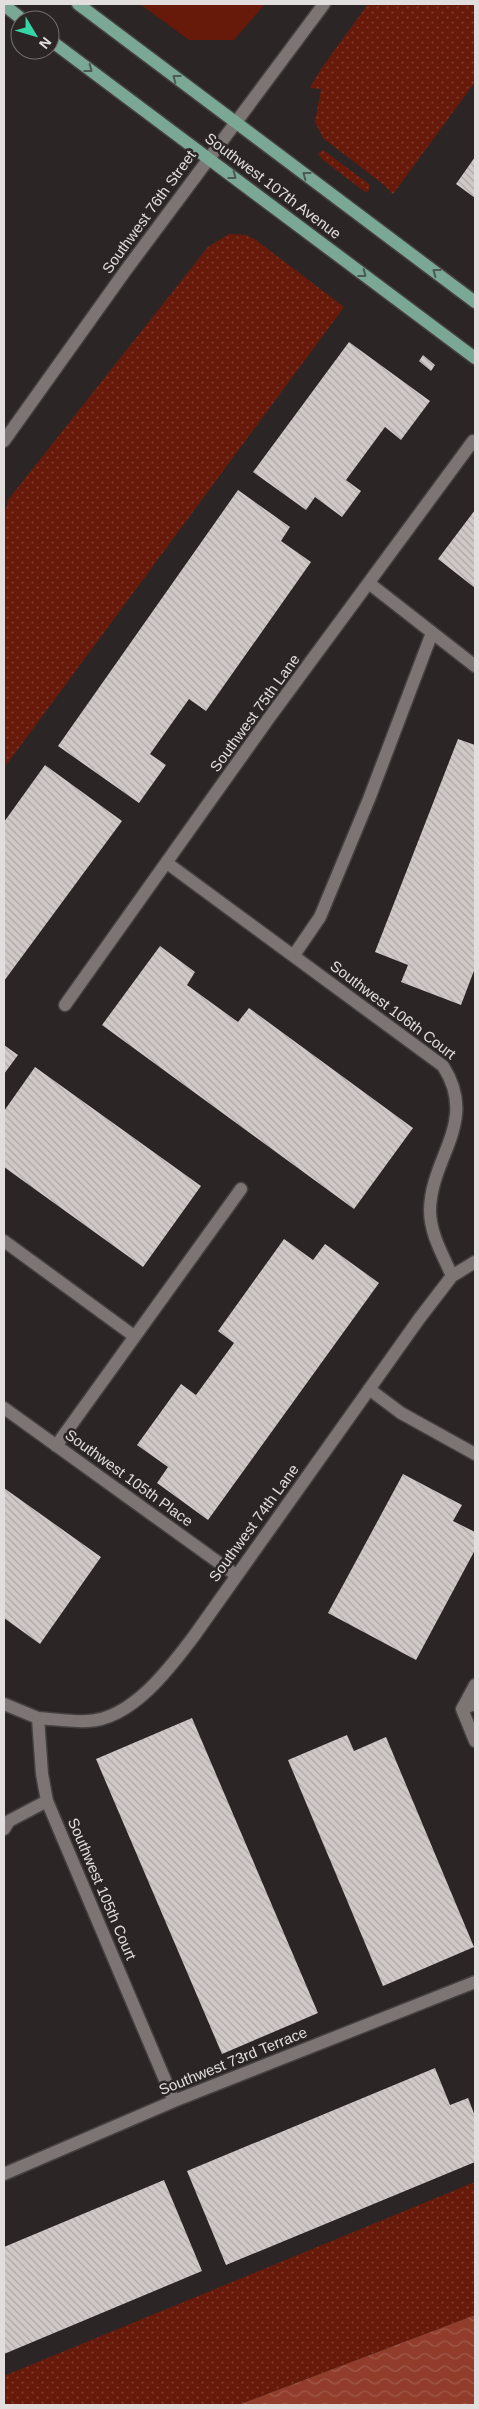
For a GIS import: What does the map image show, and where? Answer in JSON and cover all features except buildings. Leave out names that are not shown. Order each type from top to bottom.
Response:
[{"type":"main road","name":"Southwest 107th Avenue","points":[[78,4],[475,302]]},
{"type":"main road","name":"Southwest 107th Avenue","points":[[60,47],[475,358]]},
{"type":"street","name":"Southwest 76th Street","points":[[4,441],[209,158],[324,4]]},
{"type":"street","name":"Southwest 75th Lane","points":[[65,1005],[269,718],[370,584],[473,441]]},
{"type":"street","points":[[370,584],[475,666]]},
{"type":"street","points":[[294,955],[312,932],[323,909],[369,798],[432,633]]},
{"type":"street","name":"Southwest 106th Court","points":[[167,863],[294,955],[454,1076],[461,1088],[465,1104],[462,1132],[441,1173],[430,1209],[431,1224],[436,1241],[452,1276]]},
{"type":"street","points":[[56,1446],[240,1189]]},
{"type":"street","points":[[4,1241],[134,1336]]},
{"type":"street","points":[[452,1276],[475,1262]]},
{"type":"street","name":"Southwest 74th Lane","points":[[38,1718],[89,1721],[105,1717],[138,1698],[170,1667],[452,1276]]},
{"type":"street","points":[[369,1389],[401,1413],[475,1454]]},
{"type":"street","name":"Southwest 105th Place","points":[[4,1408],[236,1575]]},
{"type":"street","points":[[462,1710],[475,1685]]},
{"type":"street","points":[[4,1704],[38,1718]]},
{"type":"street","points":[[462,1710],[475,1704]]},
{"type":"street","points":[[462,1710],[475,1741]]},
{"type":"street","name":"Southwest 105th Court","points":[[38,1718],[42,1774],[47,1801],[174,2101]]},
{"type":"street","points":[[4,1829],[9,1821],[47,1801]]},
{"type":"street","name":"Southwest 73rd Terrace","points":[[4,2174],[174,2101],[475,1982]]},
{"type":"shaded area","points":[[140,4],[265,4],[234,40],[189,40]]},
{"type":"shaded area","points":[[368,4],[475,4],[475,82],[393,194],[323,138],[315,122],[321,89],[310,88],[321,69]]},
{"type":"shaded area","points":[[323,150],[369,184],[369,191],[365,192],[322,159],[318,154]]},
{"type":"shaded area","points":[[229,234],[246,235],[256,240],[344,307],[4,768],[4,518],[8,500],[208,247]]},
{"type":"shaded area","points":[[475,2182],[475,2315],[238,2405],[4,2405],[4,2376]]},
{"type":"water","points":[[475,2315],[475,2405],[238,2405]]}]
